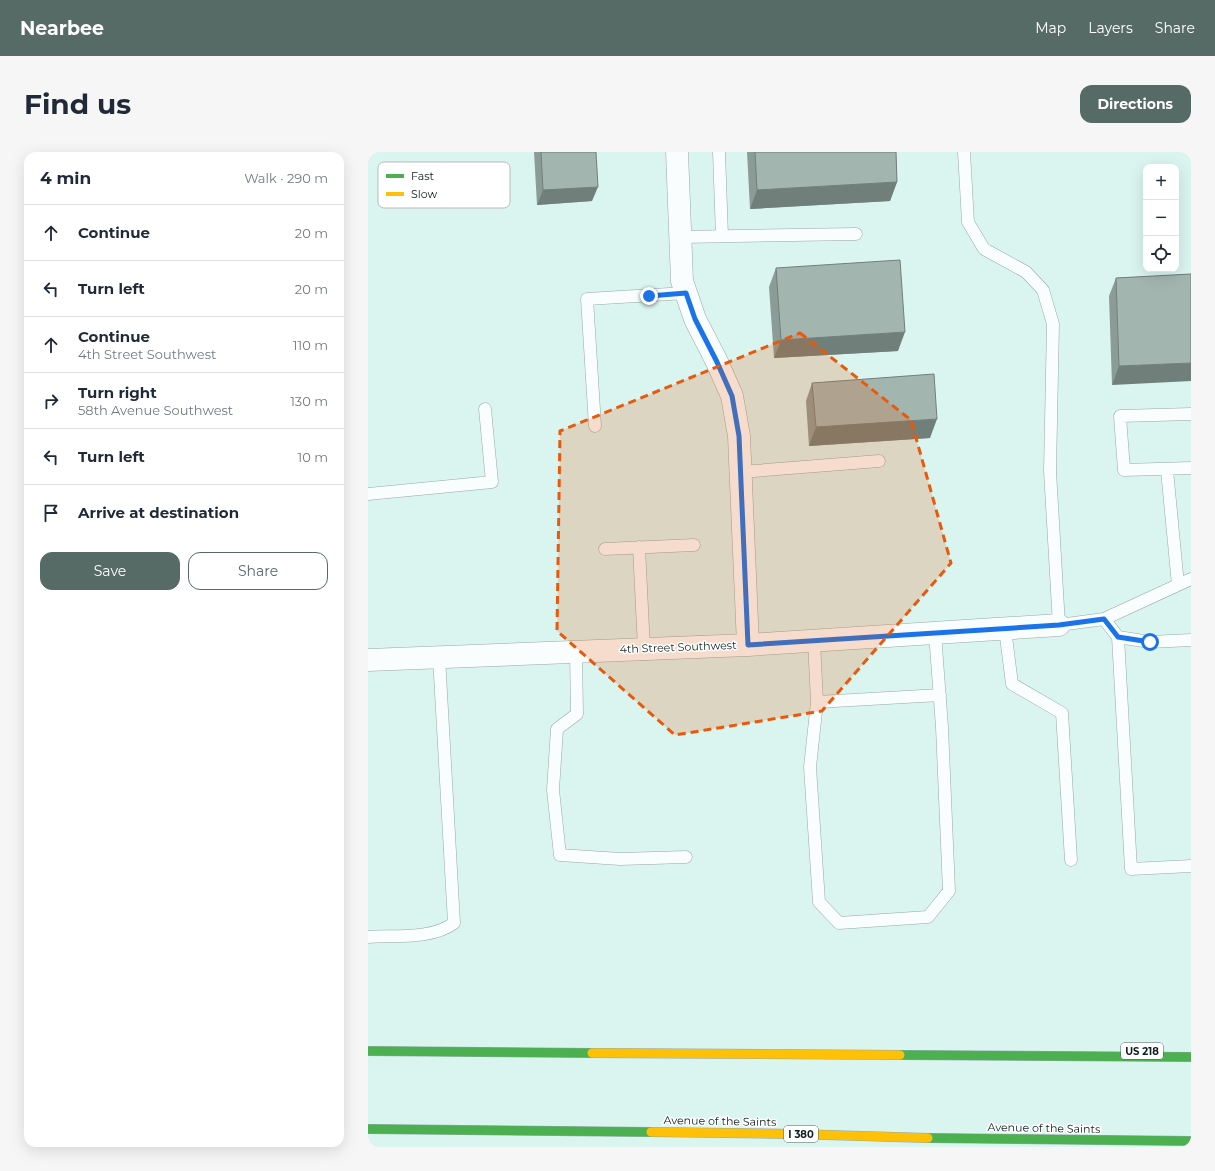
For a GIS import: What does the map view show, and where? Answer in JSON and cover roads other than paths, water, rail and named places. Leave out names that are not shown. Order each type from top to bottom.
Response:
[{"type":"highway","name":"US 218","points":[[1093,1055],[1191,1047]]},
{"type":"highway","points":[[368,1052],[1093,1055],[1191,1057]]},
{"type":"highway","name":"Avenue of the Saints","points":[[368,1129],[794,1134],[878,1138],[1191,1141]]},
{"type":"highway","points":[[878,1138],[978,1147]]},
{"type":"street","points":[[677,152],[682,281],[695,319],[717,362],[732,396],[739,436],[748,645]]},
{"type":"street","name":"4th Street Southwest","points":[[368,660],[748,645],[1059,625]]},
{"type":"lane","points":[[719,152],[722,236]]},
{"type":"lane","points":[[964,152],[968,222],[984,249],[1026,272],[1043,290],[1053,324],[1050,471],[1059,625],[1104,619],[1191,579]]},
{"type":"lane","points":[[681,238],[856,234]]},
{"type":"lane","points":[[595,426],[587,299],[686,293]]},
{"type":"lane","points":[[368,494],[492,482],[485,409]]},
{"type":"lane","points":[[1191,414],[1120,416],[1124,470],[1167,470],[1191,468]]},
{"type":"lane","points":[[741,472],[878,461]]},
{"type":"lane","points":[[1167,470],[1178,585]]},
{"type":"lane","points":[[605,549],[694,545]]},
{"type":"lane","points":[[639,547],[644,649]]},
{"type":"lane","points":[[1104,619],[1118,637],[1132,869],[1191,866]]},
{"type":"lane","points":[[1005,629],[1012,684],[1062,713],[1071,860]]},
{"type":"lane","points":[[814,640],[817,702],[810,767],[819,902],[839,923],[928,917],[949,891],[940,695],[935,633]]},
{"type":"lane","points":[[1118,637],[1150,642],[1191,640]]},
{"type":"lane","points":[[576,652],[577,714],[557,729],[553,790],[560,855],[620,859],[686,857]]},
{"type":"lane","points":[[368,937],[427,933],[444,930],[454,923],[439,657]]},
{"type":"lane","points":[[817,702],[940,695]]}]
